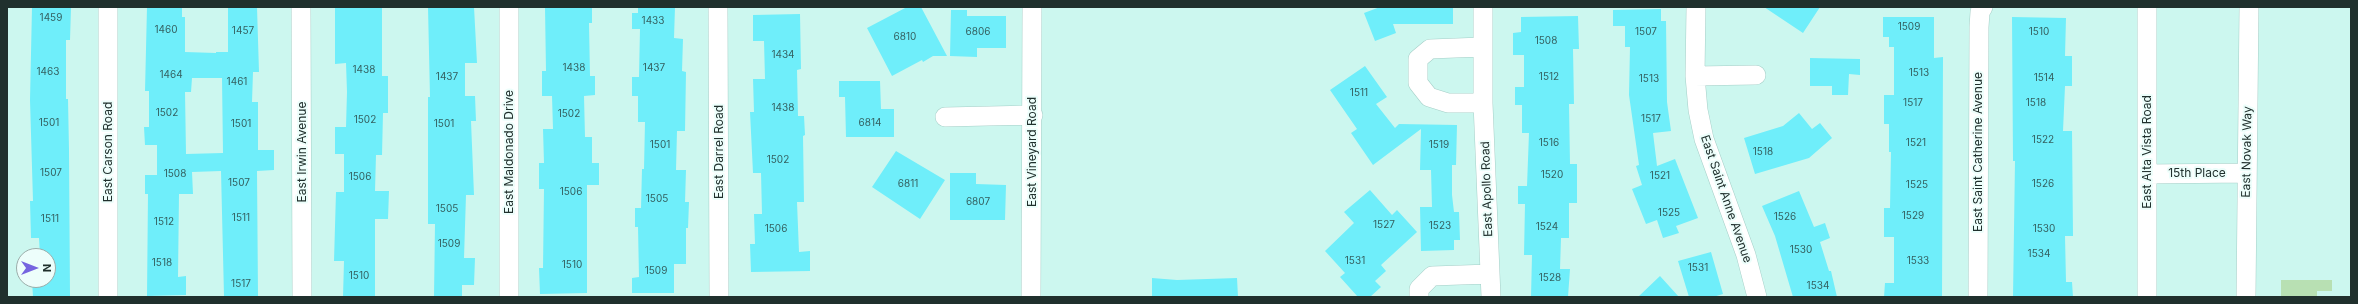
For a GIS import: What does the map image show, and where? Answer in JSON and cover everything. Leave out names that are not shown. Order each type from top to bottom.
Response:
[{"type":"street","name":"East Carson Road","points":[[108,7],[108,297]]},
{"type":"street","name":"East Irwin Avenue","points":[[302,7],[302,297]]},
{"type":"street","name":"East Maldonado Drive","points":[[509,7],[509,297]]},
{"type":"street","name":"East Darrel Road","points":[[718,7],[719,297]]},
{"type":"street","name":"East Vineyard Road","points":[[1031,297],[1033,115],[1032,7]]},
{"type":"street","name":"East Apollo Road","points":[[1483,7],[1483,103],[1490,297]]},
{"type":"street","name":"East Saint Anne Avenue","points":[[1696,7],[1695,76],[1698,110],[1704,138],[1746,255],[1757,297]]},
{"type":"street","name":"East Saint Catherine Avenue","points":[[1978,297],[1978,27],[1980,12],[1983,7]]},
{"type":"street","name":"East Alta Vista Road","points":[[2147,7],[2147,297]]},
{"type":"street","name":"East Novak Way","points":[[2246,297],[2246,173],[2249,7]]},
{"type":"street","points":[[1482,48],[1430,49],[1418,59],[1418,83],[1429,97],[1448,103],[1483,103]]},
{"type":"street","points":[[1695,76],[1756,75]]},
{"type":"street","points":[[945,116],[1033,115]]},
{"type":"street","name":"15th Place","points":[[2147,174],[2246,173]]},
{"type":"street","points":[[1419,297],[1419,289],[1432,276],[1490,274]]},
{"type":"green space","points":[[2281,280],[2332,280],[2332,291],[2317,291],[2317,297],[2281,297]]},
{"type":"building","points":[[32,7],[71,7],[70,40],[66,40],[66,99],[68,99],[69,150],[70,297],[33,297],[32,288],[56,288],[56,248],[40,248],[39,238],[31,238],[30,201],[33,201],[30,100]]},
{"type":"building","points":[[147,7],[182,7],[182,17],[185,17],[185,52],[216,53],[228,52],[228,7],[257,7],[259,72],[253,72],[252,102],[258,102],[258,150],[274,150],[274,170],[257,171],[258,296],[224,296],[221,171],[192,172],[193,194],[179,194],[178,277],[186,276],[186,295],[147,296],[148,194],[145,194],[145,175],[157,175],[157,145],[145,145],[144,127],[149,127],[149,91],[145,91]],"holes":[[[192,78],[222,78],[223,153],[186,154],[185,92],[191,92]]]},
{"type":"building","points":[[335,7],[382,7],[382,76],[388,76],[388,113],[383,113],[382,155],[376,155],[375,191],[389,191],[388,219],[375,219],[375,297],[343,297],[344,261],[334,261],[336,192],[344,192],[344,154],[335,154],[335,127],[346,127],[347,92],[346,63],[335,64]]},
{"type":"building","points":[[428,7],[474,7],[477,63],[465,63],[465,96],[475,96],[476,121],[471,121],[474,195],[466,195],[464,258],[475,258],[474,285],[462,285],[462,297],[434,297],[435,224],[428,224],[428,97],[430,97]]},
{"type":"building","points":[[545,7],[592,7],[592,23],[589,23],[590,76],[595,76],[595,95],[584,96],[585,137],[592,137],[592,163],[599,163],[599,185],[587,185],[587,293],[540,294],[539,268],[543,268],[544,189],[539,189],[539,163],[544,163],[543,129],[553,129],[552,96],[542,96],[542,71],[546,71]]},
{"type":"building","points":[[638,7],[675,7],[674,38],[683,39],[682,71],[686,72],[685,131],[677,131],[676,170],[686,170],[685,202],[689,202],[688,228],[686,228],[686,264],[674,264],[674,293],[632,293],[632,278],[639,277],[638,227],[635,227],[635,208],[641,208],[645,122],[638,122],[638,96],[632,96],[632,77],[639,77],[640,29],[632,29],[632,13],[638,13]]},
{"type":"building","points":[[907,7],[921,7],[947,56],[933,56],[923,62],[922,60],[892,76],[867,28]]},
{"type":"building","points":[[1380,7],[1453,7],[1453,24],[1393,24],[1396,33],[1375,41],[1364,13]]},
{"type":"building","points":[[1764,7],[1820,7],[1803,33]]},
{"type":"building","points":[[1661,9],[1661,21],[1666,21],[1667,102],[1671,131],[1653,133],[1657,166],[1675,159],[1698,218],[1676,226],[1679,233],[1663,238],[1657,220],[1646,224],[1632,189],[1642,185],[1636,166],[1639,165],[1629,95],[1630,47],[1625,47],[1625,26],[1613,26],[1613,10]]},
{"type":"building","points":[[951,10],[967,10],[967,16],[1006,16],[1006,48],[977,48],[977,57],[950,56]]},
{"type":"building","points":[[800,14],[801,69],[797,70],[798,116],[804,116],[804,202],[797,202],[799,252],[810,251],[810,271],[751,272],[750,244],[755,244],[754,214],[762,214],[761,173],[753,173],[750,112],[754,112],[753,79],[765,79],[764,41],[753,41],[753,15]]},
{"type":"building","points":[[1578,16],[1579,49],[1573,49],[1574,104],[1569,104],[1570,164],[1577,164],[1577,203],[1569,203],[1569,238],[1561,238],[1560,269],[1570,269],[1568,297],[1531,297],[1532,255],[1524,255],[1525,204],[1518,204],[1518,186],[1527,186],[1529,133],[1522,133],[1522,105],[1515,105],[1515,87],[1524,87],[1524,55],[1513,55],[1513,33],[1521,32],[1521,17]]},
{"type":"building","points":[[1883,17],[1934,17],[1934,58],[1943,57],[1942,297],[1884,297],[1885,283],[1894,283],[1894,237],[1884,237],[1884,208],[1890,208],[1891,152],[1889,152],[1889,124],[1884,124],[1884,95],[1894,95],[1894,47],[1889,47],[1889,37],[1883,37]]},
{"type":"building","points":[[2012,17],[2066,18],[2065,56],[2072,56],[2072,86],[2065,86],[2063,131],[2072,131],[2073,236],[2065,236],[2066,282],[2072,282],[2073,297],[2013,297],[2015,161],[2013,161]]},
{"type":"building","points":[[1810,58],[1860,59],[1860,75],[1849,74],[1848,95],[1832,95],[1832,86],[1810,86]]},
{"type":"building","points":[[1365,66],[1387,97],[1376,104],[1395,128],[1399,124],[1457,125],[1456,165],[1452,165],[1452,195],[1454,212],[1459,212],[1460,240],[1454,240],[1454,250],[1421,251],[1420,207],[1432,207],[1431,170],[1420,170],[1421,129],[1373,165],[1351,133],[1357,129],[1330,90]]},
{"type":"building","points":[[839,81],[880,81],[881,109],[894,109],[894,137],[846,137],[845,97],[839,97]]},
{"type":"building","points":[[1799,113],[1812,129],[1820,123],[1832,138],[1809,158],[1755,174],[1744,138],[1783,126]]},
{"type":"building","points":[[896,151],[945,180],[920,219],[872,187]]},
{"type":"building","points":[[950,173],[976,173],[976,184],[1006,185],[1005,220],[950,220]]},
{"type":"building","points":[[1370,190],[1392,215],[1397,210],[1417,232],[1381,265],[1386,271],[1375,281],[1381,287],[1370,297],[1358,297],[1340,277],[1345,273],[1325,251],[1354,223],[1344,212]]},
{"type":"building","points":[[1799,191],[1814,227],[1825,223],[1830,238],[1820,242],[1829,271],[1831,271],[1837,297],[1793,297],[1775,236],[1762,206]]},
{"type":"building","points":[[1711,252],[1723,294],[1713,297],[1689,297],[1678,261]]},
{"type":"building","points":[[1660,276],[1679,297],[1638,297]]},
{"type":"building","points":[[1152,278],[1177,280],[1237,278],[1238,297],[1152,297]]}]
